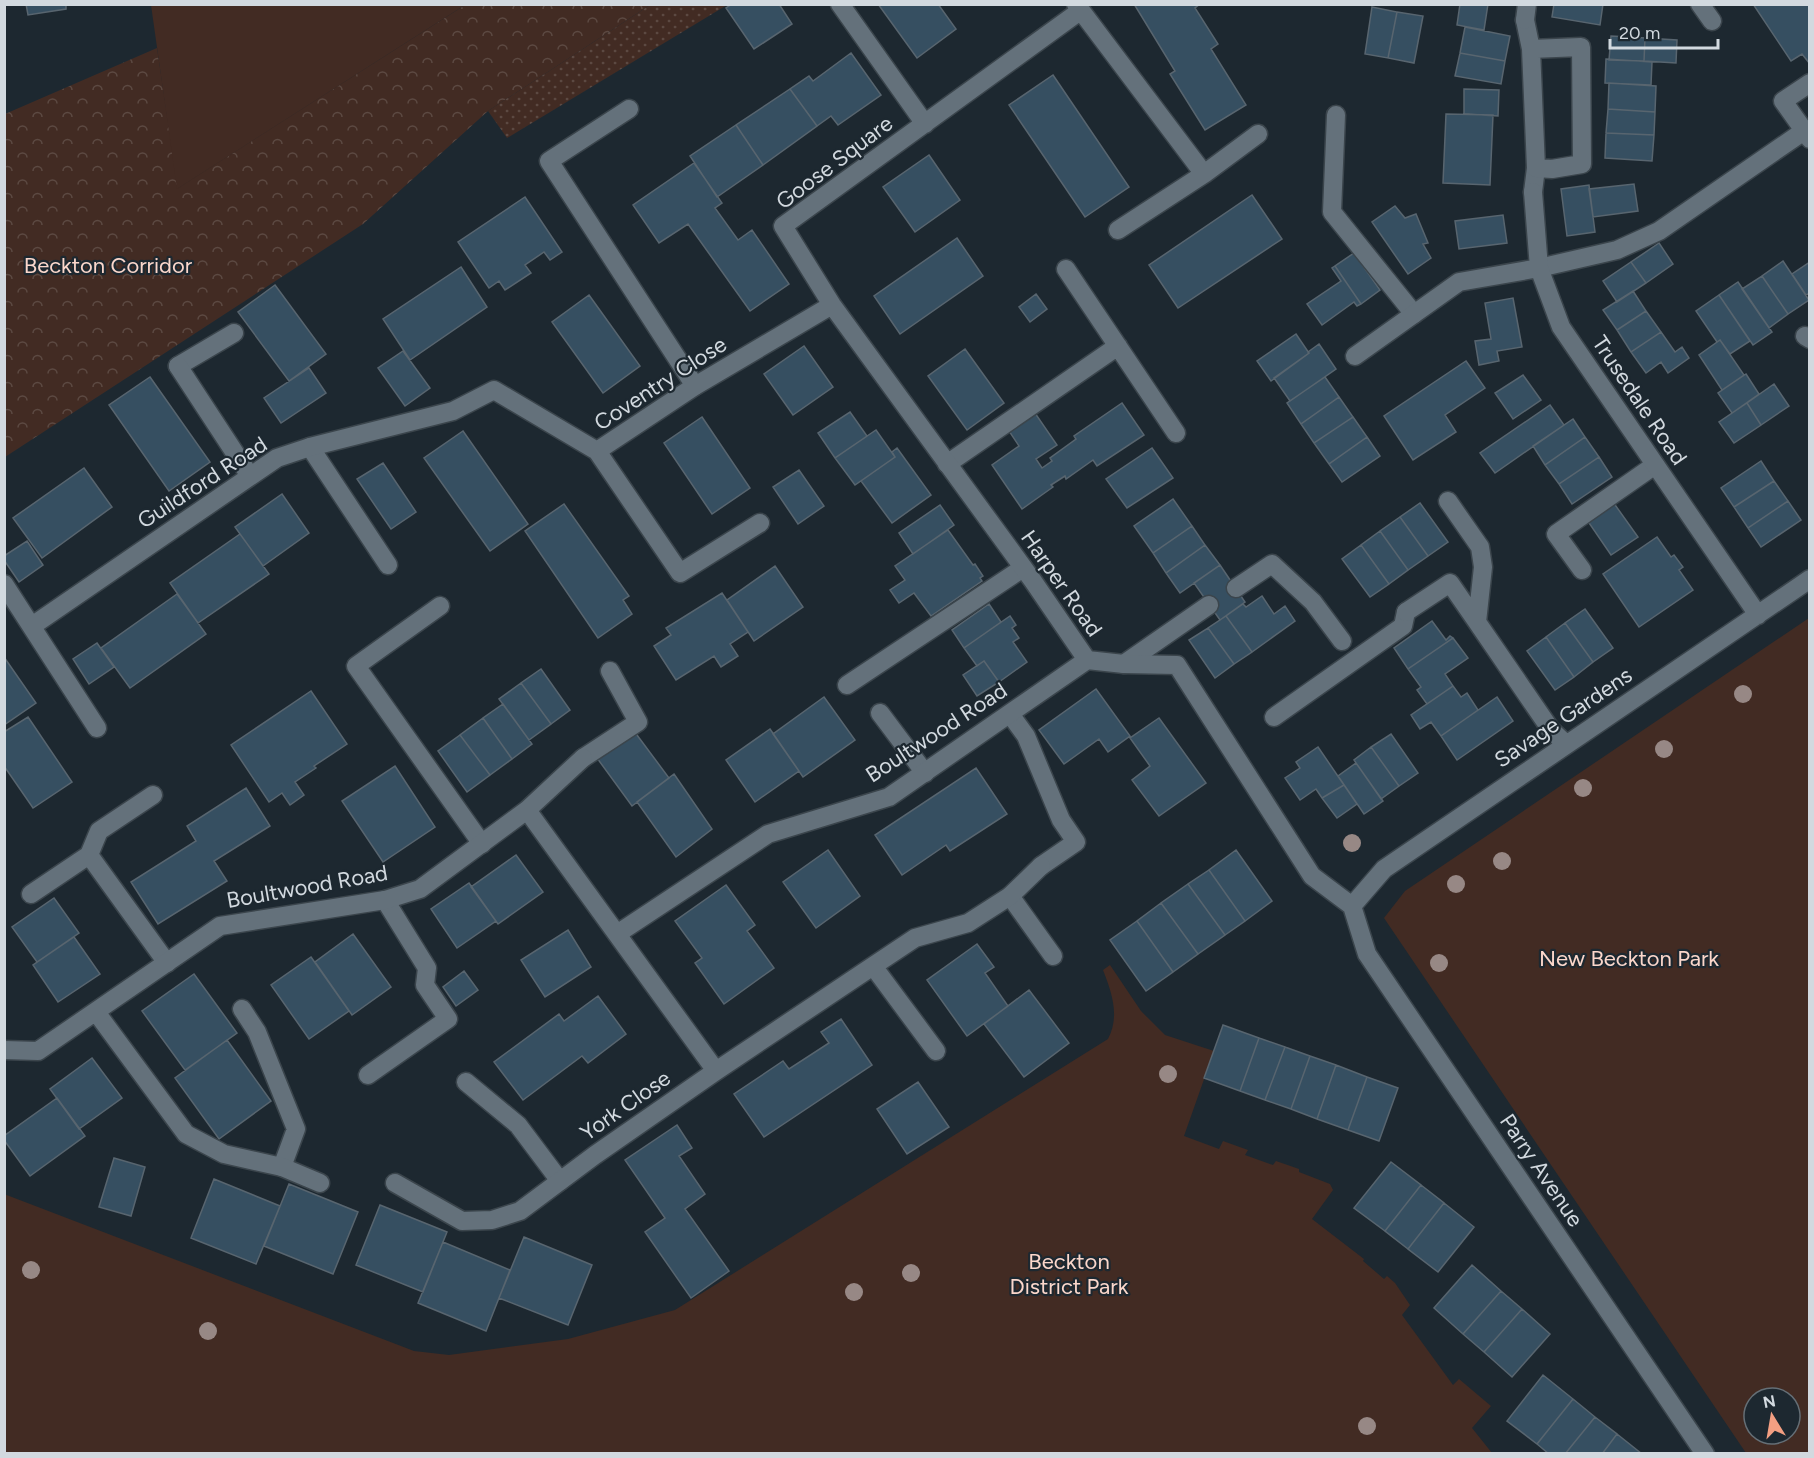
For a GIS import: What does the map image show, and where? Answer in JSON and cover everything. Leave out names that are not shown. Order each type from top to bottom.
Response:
[{"type":"street","points":[[840,4],[925,124],[1078,8],[1204,174]]},
{"type":"street","points":[[1700,4],[1712,21]]},
{"type":"street","name":"Trusedale Road","points":[[1526,12],[1531,49],[1536,168],[1533,192],[1539,268],[1561,327],[1758,615]]},
{"type":"street","points":[[1531,49],[1581,47],[1582,164],[1552,169],[1536,168]]},
{"type":"street","points":[[1355,356],[1459,282],[1539,268],[1617,250],[1659,231],[1807,135],[1784,101],[1809,83]]},
{"type":"street","points":[[629,109],[549,161],[695,386]]},
{"type":"street","points":[[1336,115],[1332,212],[1414,314]]},
{"type":"street","name":"Goose Square","points":[[832,305],[783,226],[925,124]]},
{"type":"street","points":[[1118,230],[1204,174],[1258,134]]},
{"type":"street","points":[[1066,270],[1176,433]]},
{"type":"street","name":"Coventry Close","points":[[760,523],[680,573],[597,452],[695,386],[832,305]]},
{"type":"street","name":"Harper Road","points":[[832,305],[1023,568],[1086,660],[1124,664],[1177,665],[1312,876],[1352,906]]},
{"type":"street","points":[[234,333],[178,366],[250,476]]},
{"type":"street","points":[[947,464],[1118,346]]},
{"type":"street","name":"Guildford Road","points":[[32,626],[277,458],[310,447],[453,411],[494,390],[597,452]]},
{"type":"street","points":[[310,447],[388,565]]},
{"type":"street","points":[[1582,570],[1556,534],[1655,465]]},
{"type":"street","points":[[1448,501],[1480,547],[1483,567],[1478,622]]},
{"type":"street","points":[[1236,588],[1272,564],[1313,602],[1342,641]]},
{"type":"street","points":[[847,685],[1023,568]]},
{"type":"street","name":"Savage Gardens","points":[[1352,906],[1384,869],[1809,579]]},
{"type":"street","points":[[1274,717],[1403,626],[1406,612],[1450,583],[1551,730],[1566,744]]},
{"type":"street","points":[[4,584],[97,728]]},
{"type":"street","points":[[1124,664],[1209,605]]},
{"type":"street","points":[[440,606],[356,666],[482,844]]},
{"type":"street","name":"Boultwood Road","points":[[617,934],[768,834],[889,797],[1086,660]]},
{"type":"street","name":"Boultwood Road","points":[[4,1050],[38,1051],[220,926],[385,900],[420,889],[527,810],[583,758],[638,722],[610,671]]},
{"type":"street","points":[[880,713],[925,773]]},
{"type":"street","name":"York Close","points":[[395,1184],[462,1221],[492,1220],[520,1211],[716,1071],[915,938],[968,923],[1011,896],[1041,866],[1076,842],[1061,820],[1026,736],[1010,714]]},
{"type":"street","points":[[31,894],[89,855],[99,831],[153,795]]},
{"type":"street","points":[[527,810],[716,1071]]},
{"type":"street","points":[[89,855],[167,963]]},
{"type":"street","points":[[1011,896],[1053,956]]},
{"type":"street","points":[[368,1075],[448,1019],[425,984],[427,968],[385,900]]},
{"type":"street","name":"Parry Avenue","points":[[1352,906],[1367,954],[1705,1454]]},
{"type":"street","points":[[873,966],[936,1051]]},
{"type":"street","points":[[242,1009],[257,1032],[296,1129],[282,1167]]},
{"type":"street","points":[[96,1012],[186,1134],[224,1154],[282,1167],[320,1183]]},
{"type":"street","points":[[466,1082],[518,1125],[560,1181]]},
{"type":"green space","points":[[151,4],[465,5],[177,189]]},
{"type":"green space","name":"Beckton Corridor","points":[[465,5],[650,5],[488,111],[363,224],[5,457],[5,114],[157,48],[178,188]]},
{"type":"green space","points":[[650,5],[727,5],[507,138],[488,111]]},
{"type":"green space","name":"New Beckton Park","points":[[1809,618],[1809,1453],[1746,1453],[1384,918],[1405,891]]},
{"type":"green space","name":"Beckton District Park","points":[[1110,965],[1141,1011],[1165,1035],[1214,1051],[1184,1136],[1219,1149],[1223,1141],[1248,1150],[1245,1155],[1273,1165],[1276,1161],[1330,1184],[1333,1190],[1312,1219],[1364,1259],[1363,1261],[1384,1279],[1387,1276],[1395,1283],[1410,1305],[1402,1315],[1453,1385],[1459,1379],[1491,1406],[1472,1428],[1492,1453],[5,1453],[4,1194],[414,1351],[449,1355],[568,1339],[675,1310],[1108,1039],[1114,1022],[1114,1013],[1112,996],[1103,970]]},
{"type":"building","points":[[26,4],[66,4],[66,9],[28,15]]},
{"type":"building","points":[[732,4],[779,4],[792,24],[754,49],[726,8]]},
{"type":"building","points":[[878,4],[938,4],[956,29],[917,58]]},
{"type":"building","points":[[1134,4],[1200,4],[1195,8],[1218,44],[1211,49],[1246,105],[1205,130],[1170,74],[1175,71]]},
{"type":"building","points":[[1460,4],[1488,4],[1484,30],[1457,25]]},
{"type":"building","points":[[1554,4],[1603,4],[1600,25],[1552,17]]},
{"type":"building","points":[[1753,4],[1810,4],[1810,64],[1802,54],[1791,61]]},
{"type":"building","points":[[1372,7],[1397,12],[1388,58],[1365,54]]},
{"type":"building","points":[[1397,12],[1423,16],[1414,63],[1388,58]]},
{"type":"building","points":[[1465,27],[1510,36],[1505,61],[1460,53]]},
{"type":"building","points":[[1611,36],[1645,38],[1644,61],[1609,60]]},
{"type":"building","points":[[1645,38],[1677,40],[1676,63],[1644,61]]},
{"type":"building","points":[[851,53],[881,95],[838,125],[831,116],[817,126],[790,89],[809,76],[813,81]]},
{"type":"building","points":[[1460,53],[1505,61],[1501,84],[1455,76]]},
{"type":"building","points":[[1606,59],[1652,62],[1651,85],[1605,83]]},
{"type":"building","points":[[1053,75],[1129,187],[1085,217],[1009,105]]},
{"type":"building","points":[[1609,83],[1656,86],[1655,112],[1608,109]]},
{"type":"building","points":[[790,89],[817,126],[763,165],[736,125]]},
{"type":"building","points":[[1464,89],[1499,90],[1498,116],[1464,114]]},
{"type":"building","points":[[1608,109],[1655,112],[1654,135],[1606,133]]},
{"type":"building","points":[[1446,114],[1493,115],[1490,185],[1443,183]]},
{"type":"building","points":[[736,125],[763,165],[717,197],[690,156]]},
{"type":"building","points":[[1606,133],[1654,135],[1652,161],[1605,158]]},
{"type":"building","points":[[929,155],[960,200],[915,232],[883,187]]},
{"type":"building","points":[[694,163],[722,203],[715,208],[738,240],[752,230],[789,284],[750,311],[688,224],[659,243],[633,205]]},
{"type":"building","points":[[1634,184],[1638,211],[1593,217],[1589,189]]},
{"type":"building","points":[[1589,185],[1595,232],[1567,236],[1561,189]]},
{"type":"building","points":[[1252,195],[1282,239],[1178,308],[1149,265]]},
{"type":"building","points":[[525,197],[562,252],[550,260],[544,252],[525,265],[531,273],[505,290],[499,281],[489,288],[458,242]]},
{"type":"building","points":[[1395,206],[1405,218],[1416,214],[1428,243],[1423,244],[1431,258],[1408,274],[1372,222]]},
{"type":"building","points":[[1503,215],[1507,243],[1459,249],[1455,221]]},
{"type":"building","points":[[957,238],[983,276],[900,334],[874,296]]},
{"type":"building","points":[[1659,243],[1673,264],[1646,283],[1631,262]]},
{"type":"building","points":[[1354,253],[1380,290],[1361,304],[1335,266]]},
{"type":"building","points":[[1783,261],[1809,300],[1788,314],[1762,276]]},
{"type":"building","points":[[1631,262],[1646,283],[1617,302],[1603,281]]},
{"type":"building","points":[[1810,262],[1810,293],[1806,295],[1792,274]]},
{"type":"building","points":[[1335,266],[1361,304],[1357,306],[1354,302],[1322,325],[1307,304],[1341,281],[1332,268]]},
{"type":"building","points":[[461,267],[487,307],[410,360],[383,319]]},
{"type":"building","points":[[1762,276],[1788,314],[1769,328],[1742,289]]},
{"type":"building","points":[[1738,282],[1772,332],[1753,345],[1719,295]]},
{"type":"building","points":[[275,285],[326,354],[289,381],[238,312]]},
{"type":"building","points":[[1633,291],[1646,311],[1617,330],[1603,310]]},
{"type":"building","points":[[1036,294],[1047,309],[1030,322],[1019,307]]},
{"type":"building","points":[[589,295],[640,366],[603,393],[552,322]]},
{"type":"building","points":[[1719,295],[1750,341],[1730,354],[1720,340],[1717,342],[1696,311]]},
{"type":"building","points":[[1513,298],[1522,347],[1497,351],[1499,361],[1479,365],[1475,341],[1491,339],[1485,303]]},
{"type":"building","points":[[1646,311],[1661,332],[1631,352],[1617,330]]},
{"type":"building","points":[[1661,332],[1675,352],[1682,347],[1689,358],[1668,373],[1661,362],[1646,373],[1631,352]]},
{"type":"building","points":[[1296,334],[1309,353],[1271,381],[1257,361]]},
{"type":"building","points":[[1720,340],[1744,375],[1722,390],[1699,355]]},
{"type":"building","points":[[1319,344],[1336,369],[1290,401],[1274,378]]},
{"type":"building","points":[[804,346],[833,387],[793,415],[764,374]]},
{"type":"building","points":[[965,349],[1004,403],[967,430],[928,376]]},
{"type":"building","points":[[403,351],[430,388],[405,406],[378,368]]},
{"type":"building","points":[[1466,361],[1485,388],[1445,415],[1456,432],[1413,460],[1384,416]]},
{"type":"building","points":[[309,368],[326,393],[281,423],[264,398]]},
{"type":"building","points":[[1746,374],[1759,394],[1732,413],[1718,393]]},
{"type":"building","points":[[1523,375],[1541,400],[1513,419],[1495,393]]},
{"type":"building","points":[[150,377],[210,462],[169,491],[109,405]]},
{"type":"building","points":[[1325,377],[1339,397],[1301,424],[1287,403]]},
{"type":"building","points":[[1774,384],[1789,406],[1761,425],[1747,403]]},
{"type":"building","points":[[1339,397],[1353,417],[1314,443],[1301,424]]},
{"type":"building","points":[[1122,403],[1144,435],[1097,466],[1093,460],[1066,479],[1065,476],[1022,509],[992,465],[1019,446],[1009,431],[1035,413],[1057,445],[1036,459],[1042,468],[1052,461],[1050,458],[1076,439],[1074,436]]},
{"type":"building","points":[[1747,403],[1761,425],[1734,443],[1719,422]]},
{"type":"building","points":[[1550,405],[1564,425],[1495,473],[1480,453]]},
{"type":"building","points":[[850,412],[867,436],[835,458],[818,433]]},
{"type":"building","points":[[702,417],[750,488],[712,514],[664,443]]},
{"type":"building","points":[[1353,417],[1367,437],[1329,464],[1314,443]]},
{"type":"building","points":[[1573,419],[1585,437],[1545,465],[1533,446]]},
{"type":"building","points":[[876,430],[895,457],[855,485],[835,458]]},
{"type":"building","points":[[463,431],[528,524],[490,551],[424,458]]},
{"type":"building","points":[[1367,437],[1380,456],[1342,482],[1329,464]]},
{"type":"building","points":[[1585,437],[1599,457],[1559,484],[1545,465]]},
{"type":"building","points":[[897,448],[931,495],[892,523],[861,481],[895,457],[892,452]]},
{"type":"building","points":[[1152,448],[1173,478],[1127,508],[1106,479]]},
{"type":"building","points":[[1599,457],[1612,477],[1572,504],[1559,484]]},
{"type":"building","points":[[1761,461],[1774,481],[1734,507],[1721,488]]},
{"type":"building","points":[[383,463],[416,512],[391,529],[357,479]]},
{"type":"building","points":[[84,468],[112,507],[42,558],[13,518]]},
{"type":"building","points":[[799,470],[824,506],[798,524],[773,487]]},
{"type":"building","points":[[1774,481],[1788,501],[1748,528],[1734,507]]},
{"type":"building","points":[[282,494],[309,533],[263,566],[235,527]]},
{"type":"building","points":[[1173,499],[1192,526],[1153,553],[1134,526]]},
{"type":"building","points":[[1788,501],[1801,520],[1761,547],[1748,528]]},
{"type":"building","points":[[1613,502],[1638,537],[1611,555],[1587,520]]},
{"type":"building","points":[[1420,503],[1448,542],[1428,556],[1400,517]]},
{"type":"building","points":[[564,504],[629,596],[623,600],[632,614],[598,638],[525,531]]},
{"type":"building","points":[[940,505],[954,525],[913,554],[899,533]]},
{"type":"building","points":[[1400,517],[1428,556],[1408,570],[1380,531]]},
{"type":"building","points":[[1192,526],[1205,545],[1166,573],[1153,553]]},
{"type":"building","points":[[948,530],[983,576],[980,578],[982,581],[931,616],[914,593],[899,603],[890,590],[905,580],[895,566]]},
{"type":"building","points":[[1380,531],[1408,570],[1389,584],[1361,545]]},
{"type":"building","points":[[240,534],[269,574],[198,623],[170,583]]},
{"type":"building","points":[[1657,537],[1671,557],[1674,555],[1683,567],[1679,570],[1693,590],[1639,627],[1603,574]]},
{"type":"building","points":[[27,541],[43,565],[19,582],[4,560],[4,556]]},
{"type":"building","points":[[1205,545],[1220,565],[1180,593],[1166,573]]},
{"type":"building","points":[[1361,545],[1389,584],[1370,597],[1342,559]]},
{"type":"building","points":[[1220,565],[1245,602],[1220,620],[1194,583]]},
{"type":"building","points":[[775,566],[803,607],[754,641],[727,600]]},
{"type":"building","points":[[722,593],[748,632],[730,644],[738,656],[721,667],[714,656],[676,680],[654,646],[671,635],[666,628]]},
{"type":"building","points":[[177,594],[206,634],[130,688],[101,648]]},
{"type":"building","points":[[1262,596],[1274,614],[1285,606],[1295,621],[1252,652],[1226,616],[1243,604],[1246,607]]},
{"type":"building","points":[[989,604],[1001,622],[964,648],[952,630]]},
{"type":"building","points":[[1585,609],[1613,648],[1593,662],[1565,623]]},
{"type":"building","points":[[1010,616],[1016,625],[1012,628],[1019,638],[1013,642],[1027,662],[999,682],[984,661],[977,666],[964,648]]},
{"type":"building","points":[[1226,616],[1252,652],[1234,664],[1208,628]]},
{"type":"building","points":[[1432,621],[1446,640],[1450,636],[1453,638],[1408,669],[1394,648]]},
{"type":"building","points":[[1565,623],[1593,662],[1574,677],[1546,637]]},
{"type":"building","points":[[1208,628],[1234,664],[1215,678],[1189,640]]},
{"type":"building","points":[[1546,637],[1574,677],[1555,690],[1527,651]]},
{"type":"building","points":[[1453,638],[1468,658],[1445,674],[1453,686],[1427,704],[1417,690],[1421,687],[1408,669]]},
{"type":"building","points":[[97,643],[114,667],[89,684],[73,659]]},
{"type":"building","points":[[4,657],[36,703],[4,725]]},
{"type":"building","points":[[984,661],[999,682],[977,696],[963,675]]},
{"type":"building","points":[[541,669],[570,710],[551,724],[521,683]]},
{"type":"building","points":[[521,683],[551,724],[529,740],[499,699]]},
{"type":"building","points":[[1453,686],[1461,697],[1467,693],[1478,710],[1441,736],[1431,722],[1420,729],[1411,715]]},
{"type":"building","points":[[1096,689],[1130,736],[1108,752],[1099,739],[1064,764],[1039,730]]},
{"type":"building","points":[[311,691],[347,744],[295,782],[304,795],[290,805],[282,793],[269,802],[231,745]]},
{"type":"building","points":[[824,697],[855,740],[803,777],[773,734]]},
{"type":"building","points":[[1497,697],[1513,721],[1457,760],[1441,736]]},
{"type":"building","points":[[503,704],[532,744],[512,759],[483,718]]},
{"type":"building","points":[[28,717],[72,782],[33,808],[4,766],[4,732]]},
{"type":"building","points":[[483,718],[512,759],[490,775],[460,735]]},
{"type":"building","points":[[1159,718],[1206,783],[1159,816],[1132,780],[1150,766],[1130,738]]},
{"type":"building","points":[[770,729],[799,771],[755,802],[726,760]]},
{"type":"building","points":[[634,731],[669,778],[632,806],[597,758]]},
{"type":"building","points":[[1391,734],[1418,773],[1399,786],[1371,747]]},
{"type":"building","points":[[460,735],[490,775],[467,792],[438,751]]},
{"type":"building","points":[[1318,747],[1344,785],[1322,798],[1316,789],[1300,800],[1285,778],[1300,768],[1296,762]]},
{"type":"building","points":[[1371,747],[1399,786],[1381,799],[1354,760]]},
{"type":"building","points":[[1356,763],[1383,801],[1364,814],[1338,776]]},
{"type":"building","points":[[395,766],[435,827],[383,862],[342,801]]},
{"type":"building","points":[[976,768],[1007,814],[950,851],[946,845],[902,875],[875,835]]},
{"type":"building","points":[[674,774],[712,829],[676,857],[637,802]]},
{"type":"building","points":[[1344,785],[1357,804],[1337,818],[1322,798]]},
{"type":"building","points":[[246,788],[270,826],[214,861],[227,881],[158,924],[131,882],[196,841],[187,826]]},
{"type":"building","points":[[828,850],[860,896],[816,928],[783,882]]},
{"type":"building","points":[[1236,850],[1272,901],[1245,921],[1209,870]]},
{"type":"building","points":[[516,855],[543,892],[498,924],[471,887]]},
{"type":"building","points":[[1209,870],[1245,921],[1225,935],[1188,884]]},
{"type":"building","points":[[469,883],[496,921],[457,948],[431,909]]},
{"type":"building","points":[[1188,884],[1225,935],[1198,954],[1161,903]]},
{"type":"building","points":[[726,885],[755,925],[747,931],[774,968],[724,1004],[695,963],[702,958],[675,921]]},
{"type":"building","points":[[54,898],[79,933],[37,962],[12,927]]},
{"type":"building","points":[[1161,903],[1198,954],[1173,972],[1137,921]]},
{"type":"building","points":[[1137,921],[1173,972],[1146,991],[1110,940]]},
{"type":"building","points":[[568,930],[591,967],[545,997],[521,960]]},
{"type":"building","points":[[353,934],[391,987],[352,1015],[315,962]]},
{"type":"building","points":[[74,937],[100,974],[58,1002],[33,965]]},
{"type":"building","points":[[977,944],[994,967],[985,973],[1008,1006],[967,1036],[927,980]]},
{"type":"building","points":[[311,957],[349,1011],[309,1039],[271,985]]},
{"type":"building","points":[[464,971],[478,990],[456,1006],[443,987]]},
{"type":"building","points":[[194,974],[237,1033],[185,1070],[142,1011]]},
{"type":"building","points":[[1029,990],[1069,1043],[1024,1077],[984,1024]]},
{"type":"building","points":[[598,996],[626,1034],[588,1063],[582,1056],[523,1100],[494,1062],[559,1014],[564,1021]]},
{"type":"building","points":[[841,1019],[872,1065],[764,1137],[734,1094],[783,1061],[789,1069],[829,1043],[821,1032]]},
{"type":"building","points":[[1223,1025],[1259,1038],[1240,1091],[1204,1078]]},
{"type":"building","points":[[1259,1038],[1285,1047],[1265,1100],[1240,1091]]},
{"type":"building","points":[[227,1040],[271,1101],[219,1139],[175,1078]]},
{"type":"building","points":[[1285,1047],[1310,1056],[1291,1109],[1265,1100]]},
{"type":"building","points":[[1310,1056],[1336,1065],[1317,1119],[1291,1109]]},
{"type":"building","points":[[92,1058],[122,1098],[79,1129],[50,1089]]},
{"type":"building","points":[[1336,1065],[1367,1077],[1348,1130],[1317,1119]]},
{"type":"building","points":[[1367,1077],[1398,1088],[1379,1141],[1348,1130]]},
{"type":"building","points":[[918,1082],[949,1127],[907,1154],[877,1109]]},
{"type":"building","points":[[57,1098],[85,1136],[30,1176],[4,1140],[4,1136]]},
{"type":"building","points":[[677,1125],[692,1148],[679,1156],[705,1194],[685,1209],[729,1271],[691,1298],[645,1232],[665,1218],[625,1160]]},
{"type":"building","points":[[114,1158],[145,1167],[131,1216],[99,1207]]},
{"type":"building","points":[[1391,1162],[1421,1185],[1385,1231],[1354,1208]]},
{"type":"building","points":[[214,1179],[280,1206],[256,1264],[191,1238]]},
{"type":"building","points":[[289,1184],[358,1212],[333,1274],[264,1246]]},
{"type":"building","points":[[1421,1185],[1444,1203],[1408,1249],[1385,1231]]},
{"type":"building","points":[[1444,1203],[1474,1227],[1438,1272],[1408,1249]]},
{"type":"building","points":[[380,1205],[447,1232],[423,1292],[356,1265]]},
{"type":"building","points":[[524,1237],[592,1265],[568,1325],[499,1298]]},
{"type":"building","points":[[443,1242],[510,1270],[486,1331],[418,1303]]},
{"type":"building","points":[[1472,1265],[1501,1291],[1463,1334],[1434,1308]]},
{"type":"building","points":[[1501,1291],[1522,1309],[1484,1352],[1463,1334]]},
{"type":"building","points":[[1522,1309],[1550,1334],[1512,1377],[1484,1352]]},
{"type":"building","points":[[1543,1375],[1573,1399],[1537,1444],[1507,1421]]},
{"type":"building","points":[[1573,1399],[1595,1417],[1565,1454],[1549,1454],[1537,1444]]},
{"type":"building","points":[[1595,1417],[1617,1434],[1602,1454],[1565,1454]]},
{"type":"building","points":[[1617,1434],[1642,1454],[1602,1454]]}]
